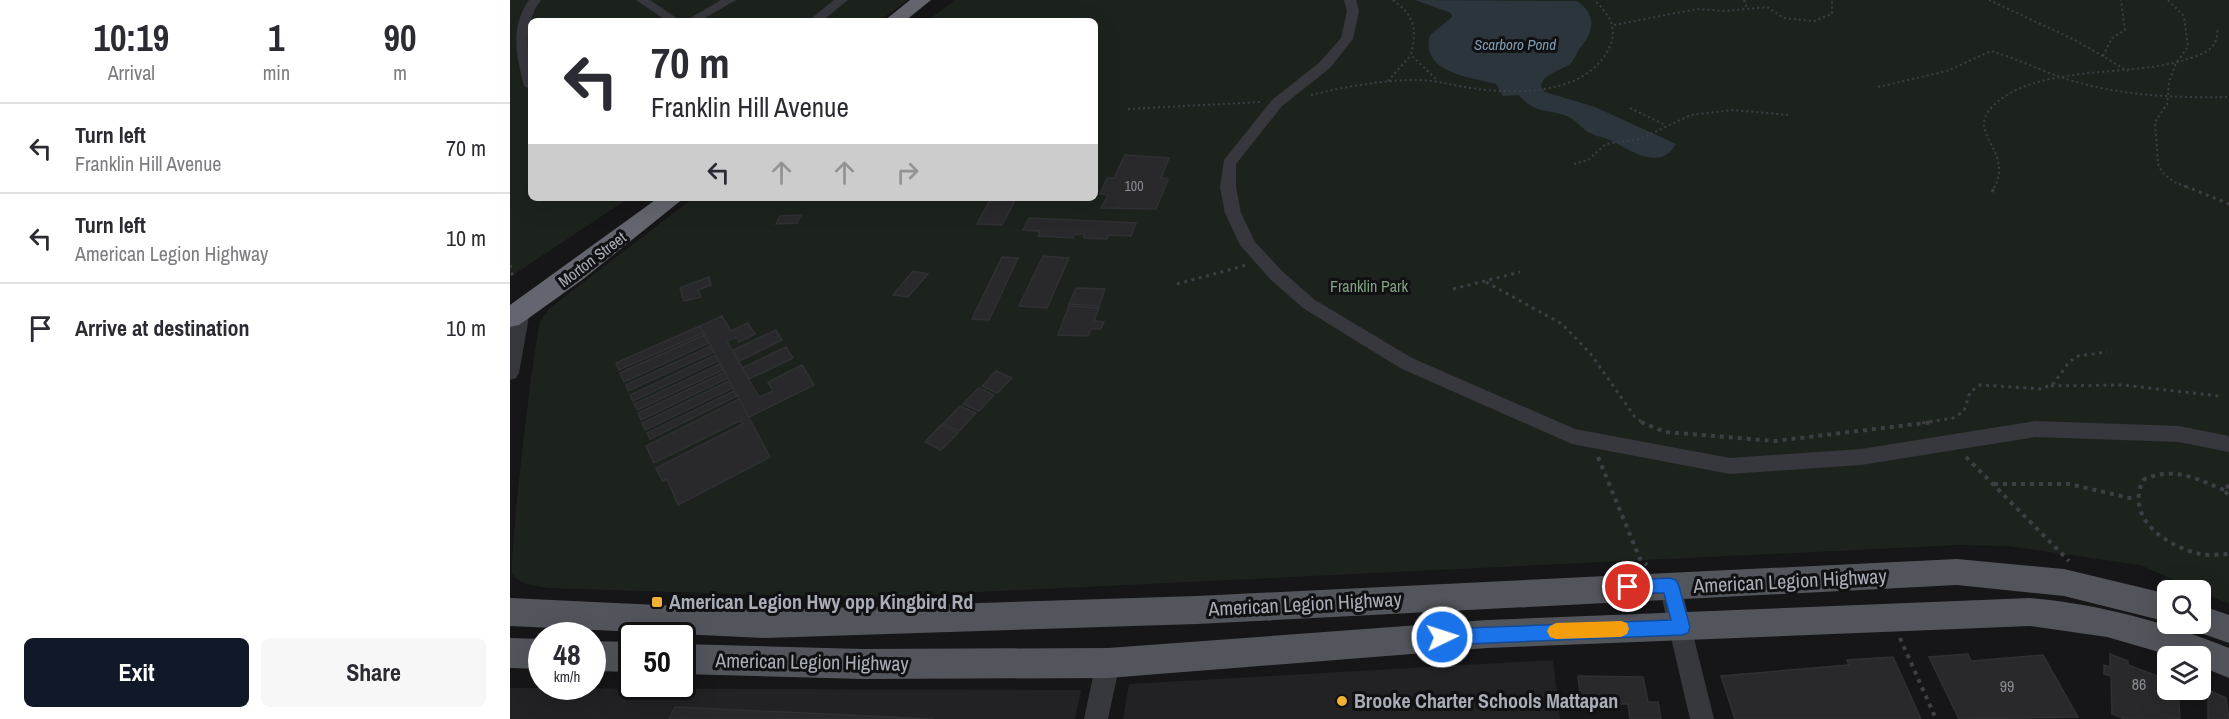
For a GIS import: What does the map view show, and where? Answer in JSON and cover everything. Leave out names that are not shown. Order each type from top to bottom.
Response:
[{"type":"highway","points":[[897,18],[922,0]]},
{"type":"highway","points":[[914,18],[938,0]]},
{"type":"highway","name":"Morton Street","points":[[513,301],[648,201]]},
{"type":"highway","name":"Morton Street","points":[[513,301],[668,201]]},
{"type":"main road","name":"American Legion Highway","points":[[510,612],[765,624],[1197,610],[1670,586],[1775,583],[1957,572],[2012,573],[2051,579],[2126,595],[2157,605]]},
{"type":"main road","points":[[2126,595],[2132,628]]},
{"type":"main road","name":"American Legion Highway","points":[[696,659],[863,664],[1107,663],[1487,634],[2030,612],[2087,618],[2132,628],[2229,663]]},
{"type":"main road","points":[[2211,623],[2229,629]]},
{"type":"main road","points":[[510,653],[528,654]]},
{"type":"street","points":[[528,61],[518,41],[519,23],[536,0]]},
{"type":"street","points":[[642,0],[670,18]]},
{"type":"street","points":[[696,18],[730,0]]},
{"type":"street","points":[[818,18],[842,0]]},
{"type":"street","points":[[1350,0],[1353,11],[1347,39],[1325,65],[1277,103],[1229,162],[1228,187],[1233,213],[1248,245],[1263,261],[1309,304],[1406,363],[1572,436],[1591,442],[1730,466],[1861,457],[2035,429],[2179,434],[2229,444]]},
{"type":"street","points":[[510,373],[513,301]]},
{"type":"street","points":[[1670,586],[1682,627],[1702,719]]},
{"type":"street","points":[[1096,719],[1107,663]]},
{"type":"path","points":[[1387,82],[1411,55],[1418,29],[1410,11],[1393,0]]},
{"type":"path","points":[[1128,109],[1145,110],[1244,102],[1277,103],[1326,91],[1387,82],[1437,80],[1499,92],[1548,88],[1573,82],[1593,69],[1607,55],[1613,38],[1614,25],[1607,11],[1594,0]]},
{"type":"path","points":[[1744,0],[1747,8]]},
{"type":"path","points":[[1614,25],[1687,9],[1725,11],[1767,7],[1784,18],[1814,21],[1832,14],[1832,0]]},
{"type":"path","points":[[1989,0],[2077,41],[2129,72]]},
{"type":"path","points":[[2103,56],[2112,38],[2125,30],[2121,0]]},
{"type":"path","points":[[2168,0],[2184,15],[2188,47],[2176,63],[2169,81],[2166,107],[2155,122],[2159,168],[2169,179],[2180,186],[2229,204]]},
{"type":"path","points":[[1992,192],[1999,183],[2002,167],[2000,156],[1983,130],[1984,116],[2008,95],[2039,83],[2064,78],[2129,72],[2176,63],[2210,49],[2216,42],[2218,27]]},
{"type":"path","points":[[1878,87],[1949,70],[1986,51],[2019,59],[2064,78],[2113,89],[2169,95],[2229,97]]},
{"type":"path","points":[[1411,55],[1437,80]]},
{"type":"path","points":[[1630,108],[1663,126]]},
{"type":"path","points":[[1574,164],[1588,160],[1601,146],[1639,140],[1663,126],[1714,109],[1790,115]]},
{"type":"path","points":[[1177,284],[1263,261]]},
{"type":"path","points":[[510,265],[513,301]]},
{"type":"path","points":[[1453,289],[1520,272]]},
{"type":"path","points":[[1486,282],[1562,324],[1590,353],[1635,417],[1645,425],[1665,432],[1775,441],[1840,435],[1953,417],[1964,411],[1970,392],[1980,385],[2042,389],[2049,386],[2123,385],[2218,396]]},
{"type":"path","points":[[2049,386],[2078,356],[2107,352]]},
{"type":"path","points":[[1591,442],[1640,560]]},
{"type":"path","points":[[1952,442],[2072,565]]},
{"type":"path","points":[[2229,496],[2224,490],[2184,473],[2165,471],[2148,474],[2136,487],[2134,499],[2142,515],[2172,544],[2201,554],[2229,554]]},
{"type":"path","points":[[1993,484],[2069,484],[2134,499]]},
{"type":"path","points":[[2224,490],[2229,485]]},
{"type":"path","points":[[1892,619],[1936,719]]},
{"type":"shaded area","name":"Brooke Charter Schools Mattapan","points":[[1553,660],[1560,719],[1123,719],[1129,684]]},
{"type":"shaded area","points":[[510,688],[528,688],[528,700],[606,700],[606,688],[618,688],[618,700],[696,700],[696,689],[1081,690],[1075,719],[510,719]]},
{"type":"green space","points":[[510,0],[908,0],[883,18],[528,18],[528,201],[624,201],[510,277]]},
{"type":"green space","name":"Franklin Park","points":[[955,0],[2229,0],[2229,604],[2211,596],[2211,580],[2174,580],[2140,565],[2008,546],[1958,545],[853,598],[549,588],[529,584],[515,577],[512,573],[514,530],[527,411],[540,322],[549,309],[689,201],[1098,201],[1098,18],[931,18]]},
{"type":"water","name":"Scarboro Pond","points":[[1415,0],[1577,1],[1588,12],[1590,18],[1588,35],[1570,64],[1545,78],[1541,86],[1545,92],[1595,107],[1676,144],[1662,157],[1654,158],[1637,154],[1590,133],[1565,115],[1538,109],[1525,102],[1519,95],[1503,96],[1496,84],[1461,75],[1439,65],[1432,58],[1429,48],[1430,35],[1452,17],[1451,13]]},
{"type":"building","points":[[1125,155],[1169,158],[1161,178],[1168,179],[1156,209],[1101,208],[1108,195],[1100,194],[1107,178],[1114,178]]},
{"type":"building","points":[[989,201],[1014,201],[1002,225],[977,224]]},
{"type":"building","points":[[801,215],[797,223],[776,224],[780,216]]},
{"type":"building","points":[[1029,218],[1136,223],[1131,236],[1109,235],[1107,239],[1084,238],[1085,234],[1075,234],[1073,238],[1038,236],[1040,231],[1023,230]]},
{"type":"building","points":[[1043,256],[1069,258],[1047,308],[1019,306]]},
{"type":"building","points":[[1002,257],[1018,258],[989,320],[972,319]]},
{"type":"building","points":[[913,271],[928,274],[908,297],[893,295]]},
{"type":"building","points":[[709,277],[711,285],[698,290],[701,297],[684,301],[680,288]]},
{"type":"building","points":[[1076,288],[1105,289],[1099,306],[1069,304]]},
{"type":"building","points":[[1069,306],[1099,308],[1094,321],[1104,322],[1101,329],[1091,329],[1088,336],[1058,335]]},
{"type":"building","points":[[722,316],[731,331],[748,323],[755,334],[739,342],[736,337],[727,341],[759,397],[773,391],[768,382],[802,365],[814,385],[749,417],[700,326]]},
{"type":"building","points":[[700,326],[703,333],[619,370],[616,363]]},
{"type":"building","points":[[776,330],[782,340],[739,361],[733,350]]},
{"type":"building","points":[[704,335],[709,343],[624,382],[620,373]]},
{"type":"building","points":[[711,346],[714,352],[628,391],[626,385]]},
{"type":"building","points":[[786,347],[793,358],[749,379],[742,368]]},
{"type":"building","points":[[715,355],[718,361],[633,401],[630,395]]},
{"type":"building","points":[[720,364],[723,370],[637,410],[634,404]]},
{"type":"building","points":[[996,371],[1012,378],[997,393],[982,386]]},
{"type":"building","points":[[725,372],[728,378],[641,420],[638,413]]},
{"type":"building","points":[[729,381],[733,388],[645,430],[642,423]]},
{"type":"building","points":[[979,388],[994,395],[979,411],[963,404]]},
{"type":"building","points":[[734,391],[737,396],[650,439],[647,433]]},
{"type":"building","points":[[739,399],[770,457],[678,505],[667,479],[662,481],[656,468],[743,424],[741,420],[654,463],[646,446]]},
{"type":"building","points":[[960,406],[976,413],[959,431],[943,424]]},
{"type":"building","points":[[941,425],[958,433],[941,450],[925,442]]},
{"type":"building","points":[[1968,654],[1971,661],[2043,655],[2078,717],[1959,719],[1929,657]]},
{"type":"building","points":[[2110,654],[2128,661],[2128,665],[2157,676],[2157,700],[2179,700],[2180,719],[2125,719],[2112,714],[2111,676],[2104,674],[2104,665],[2110,667]]},
{"type":"building","points":[[1893,657],[1921,719],[1735,719],[1721,676],[1849,665],[1847,660]]},
{"type":"building","points":[[1578,676],[1643,677],[1648,702],[1658,702],[1661,719],[1630,719],[1628,704],[1581,704]]},
{"type":"building","points":[[2211,691],[2226,698],[2229,719],[2208,719],[2208,700],[2211,700]]},
{"type":"building","points":[[675,707],[933,719],[669,719]]},
{"type":"slow traffic","points":[[1556,631],[1621,629]]},
{"type":"place","name":"American Legion Hwy opp Kingbird Rd","points":[[657,602]]},
{"type":"place","name":"Brooke Charter Schools Mattapan","points":[[1342,701]]},
{"type":"route","points":[[1442,637],[1682,627],[1670,586],[1628,587]]}]
